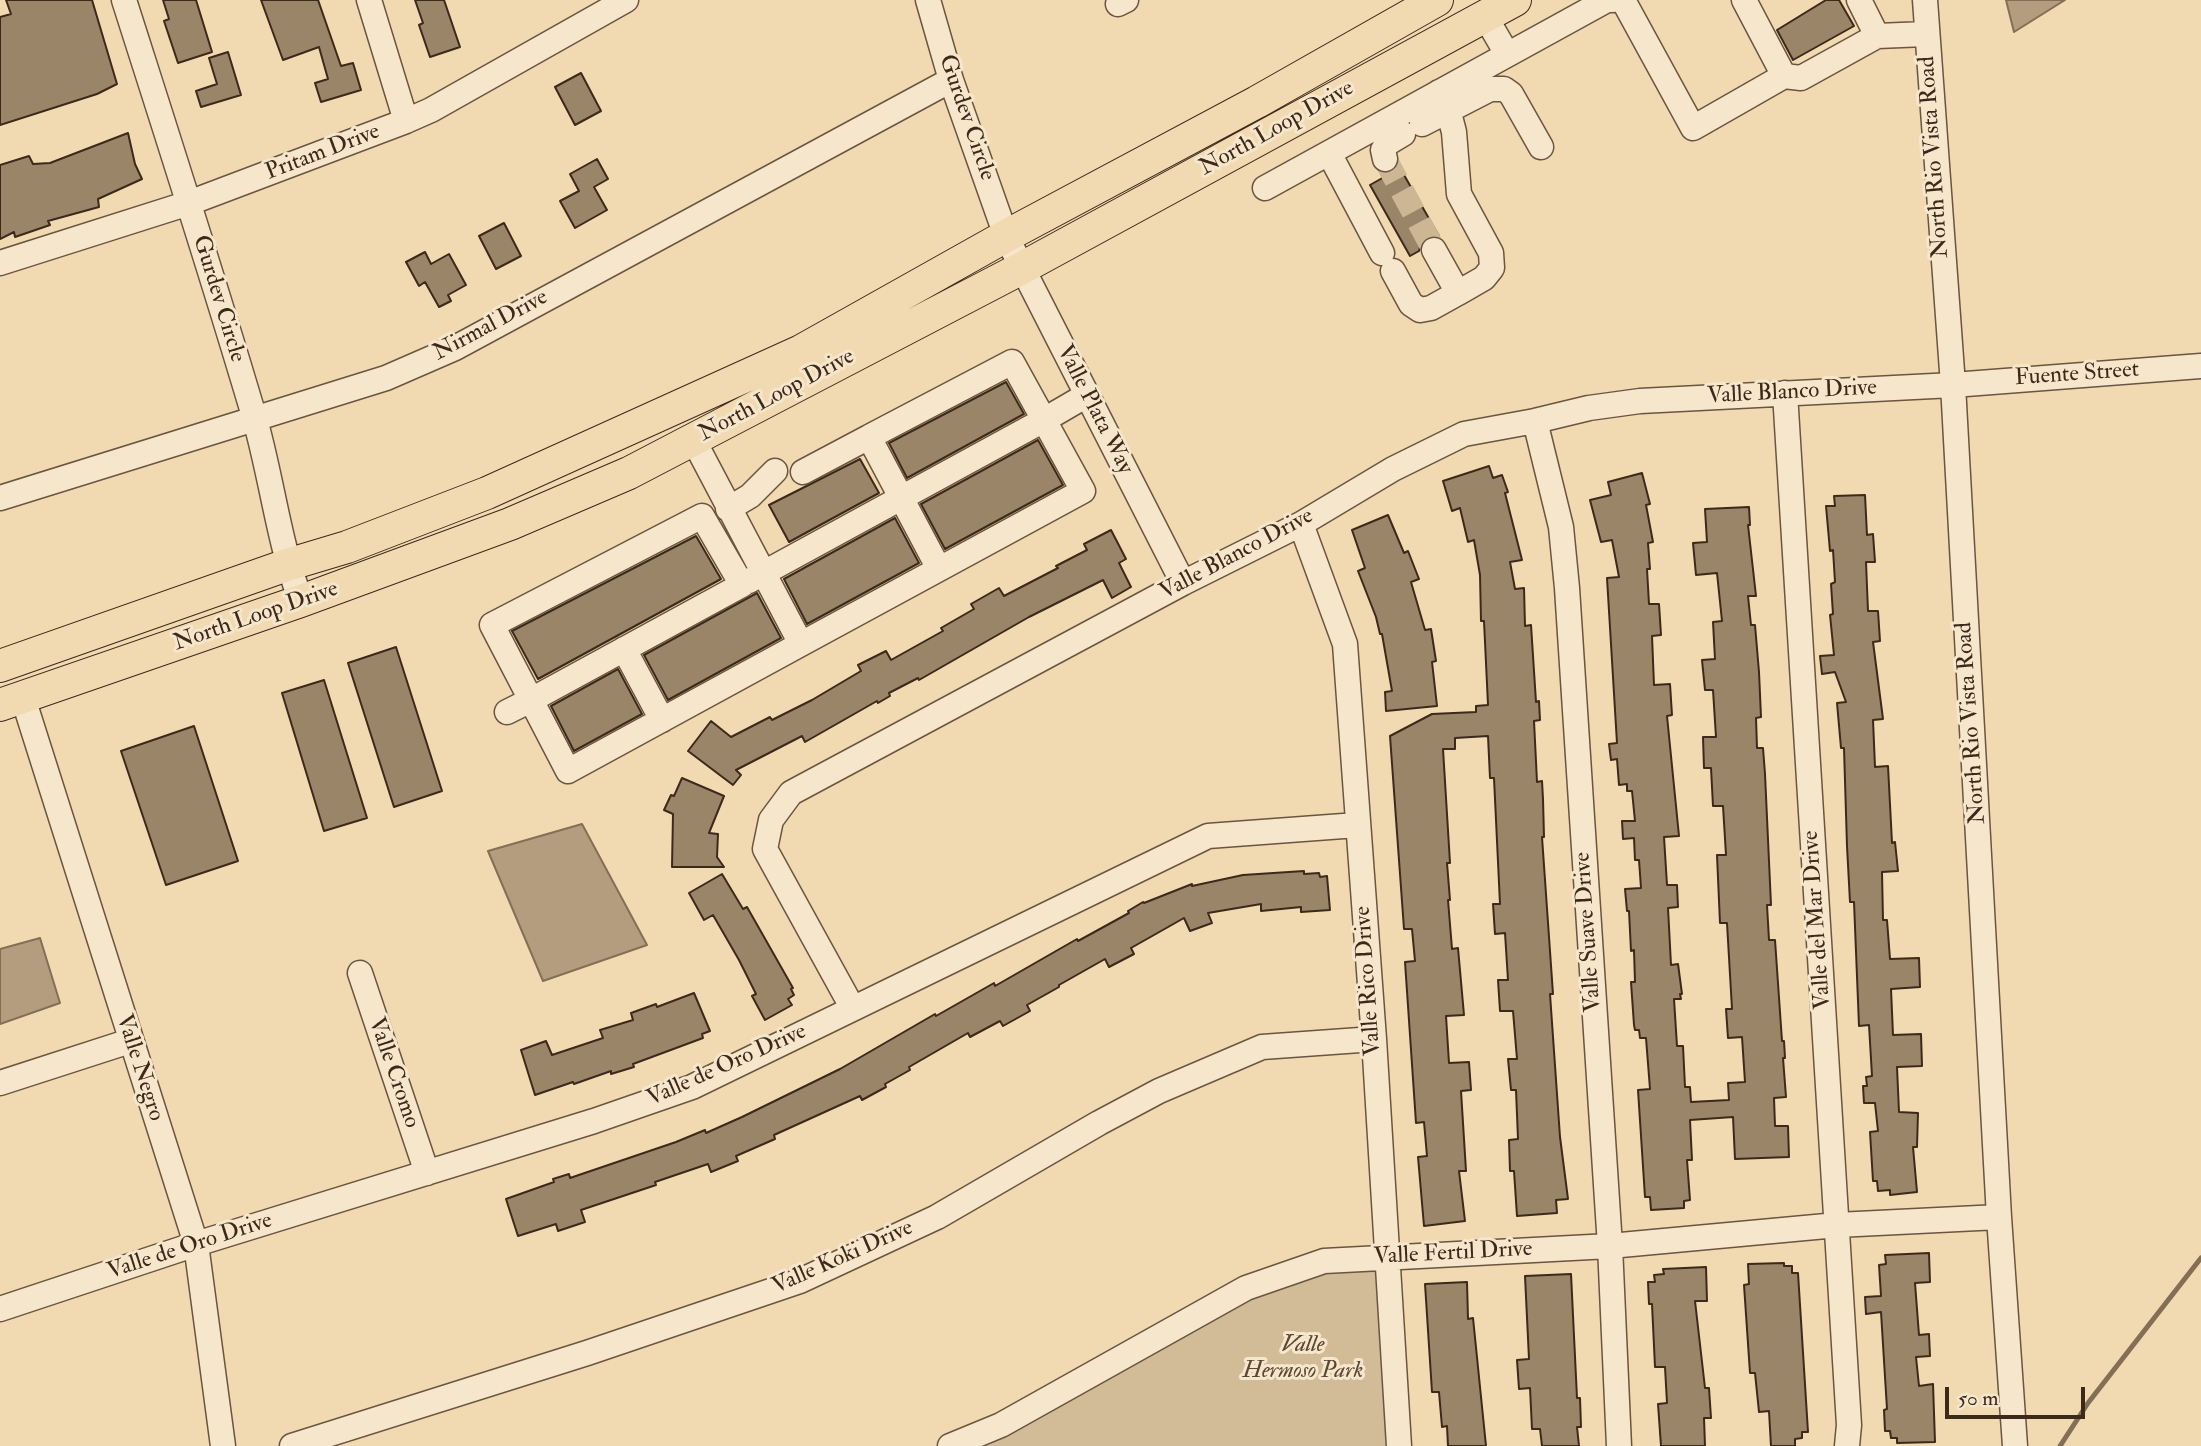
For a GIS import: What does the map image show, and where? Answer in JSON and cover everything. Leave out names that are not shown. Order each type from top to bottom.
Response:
[{"type":"main road","name":"North Loop Drive","points":[[0,666],[287,565],[347,547],[487,493],[801,351],[1006,236],[1257,102],[1437,0]]},
{"type":"main road","name":"North Loop Drive","points":[[11,701],[301,601],[510,524],[629,473],[1022,268],[1515,0]]},
{"type":"street","name":"Gurdev Circle","points":[[124,0],[255,420],[287,565],[301,601]]},
{"type":"street","points":[[369,0],[406,121]]},
{"type":"street","name":"Pritam Drive","points":[[0,263],[189,203],[406,121],[626,0]]},
{"type":"street","name":"Gurdev Circle","points":[[928,0],[951,80],[1006,236]]},
{"type":"street","points":[[1446,0],[1475,22],[1507,54]]},
{"type":"street","points":[[1385,159],[1383,150],[1388,142],[1412,129],[1443,100],[1507,54],[1607,0],[1613,0]]},
{"type":"street","points":[[1623,0],[1693,128],[1784,76],[1801,78],[1877,36],[1927,34]]},
{"type":"street","points":[[1860,0],[1877,36]]},
{"type":"street","name":"North Rio Vista Road","points":[[1925,0],[1953,385],[1999,1217],[2015,1446]]},
{"type":"street","points":[[1752,3],[1784,76]]},
{"type":"street","name":"Nirmal Drive","points":[[0,498],[386,378],[456,348],[951,80]]},
{"type":"street","points":[[1265,188],[1329,153],[1443,100],[1490,89],[1504,89],[1511,94],[1541,147]]},
{"type":"street","points":[[1329,153],[1411,304],[1420,310],[1431,308],[1484,278],[1492,268],[1491,253],[1459,194],[1454,132],[1443,100]]},
{"type":"street","name":"Valle Plata Way","points":[[1006,236],[1183,583]]},
{"type":"street","points":[[1434,250],[1458,293]]},
{"type":"street","points":[[801,645],[702,516],[492,625],[568,771],[801,645],[1083,491],[1012,362],[803,472]]},
{"type":"street","name":"Fuente Street","points":[[1953,385],[2201,366]]},
{"type":"street","name":"Valle Blanco Drive","points":[[852,1007],[765,849],[771,820],[791,793],[1183,583],[1301,524],[1394,469],[1464,434],[1589,408],[1640,401],[1953,385]]},
{"type":"street","name":"Valle del Mar Drive","points":[[1785,393],[1849,1425],[1847,1446]]},
{"type":"street","points":[[507,712],[1087,395]]},
{"type":"street","name":"Valle Suave Drive","points":[[1535,421],[1562,527],[1610,1246],[1619,1446]]},
{"type":"street","points":[[869,438],[939,569]]},
{"type":"street","points":[[693,439],[728,509],[752,579]]},
{"type":"street","points":[[728,509],[750,496],[775,471]]},
{"type":"street","name":"Valle Rico Drive","points":[[1301,524],[1345,643],[1374,1040],[1399,1446]]},
{"type":"street","points":[[624,649],[662,720]]},
{"type":"street","name":"Valle Negro","points":[[11,701],[130,1041],[196,1244],[223,1446]]},
{"type":"street","name":"Valle de Oro Drive","points":[[0,1309],[196,1244],[594,1121],[692,1087],[1208,836],[1357,825]]},
{"type":"street","name":"Valle Cromo","points":[[360,972],[427,1173]]},
{"type":"street","name":"Valle Koki Drive","points":[[292,1446],[574,1357],[800,1281],[937,1217],[1099,1122],[1159,1091],[1262,1047],[1374,1040]]},
{"type":"street","points":[[0,1083],[130,1041]]},
{"type":"street","name":"Valle Fertil Drive","points":[[950,1446],[1001,1425],[1246,1288],[1324,1261],[1610,1246],[1837,1225],[1999,1217]]},
{"type":"green space","name":"Valle Hermoso Park","points":[[1386,1257],[1399,1446],[950,1446],[1246,1288]]},
{"type":"shaded area","points":[[2006,0],[2065,0],[2014,32]]},
{"type":"shaded area","points":[[582,824],[647,945],[543,981],[488,851]]},
{"type":"shaded area","points":[[40,938],[60,1003],[0,1024],[0,949]]},
{"type":"building","points":[[6,0],[92,0],[117,84],[97,94],[0,125],[0,17],[11,14]]},
{"type":"building","points":[[163,0],[196,0],[212,52],[178,63],[164,21],[169,19]]},
{"type":"building","points":[[261,0],[318,0],[341,66],[353,63],[361,90],[321,102],[315,83],[328,79],[319,47],[283,60]]},
{"type":"building","points":[[415,0],[444,0],[460,47],[430,57],[419,25],[423,23]]},
{"type":"building","points":[[1826,0],[1839,0],[1854,26],[1793,60],[1777,30]]},
{"type":"building","points":[[228,52],[241,95],[201,107],[196,91],[217,84],[209,58]]},
{"type":"building","points":[[581,73],[601,111],[575,125],[555,87]]},
{"type":"building","points":[[128,133],[135,164],[142,179],[98,199],[99,207],[48,221],[50,225],[15,237],[14,232],[0,239],[0,165],[29,156],[33,164],[50,163]]},
{"type":"building","points":[[597,159],[608,179],[594,187],[607,210],[575,228],[560,201],[579,191],[570,174]]},
{"type":"building","points":[[1400,168],[1439,236],[1426,237],[1419,251],[1410,256],[1370,185]]},
{"type":"building","points":[[504,223],[521,256],[496,269],[479,236]]},
{"type":"building","points":[[425,252],[431,264],[449,254],[466,285],[448,295],[451,301],[439,307],[425,282],[419,286],[406,262]]},
{"type":"building","points":[[1006,382],[1024,414],[907,478],[889,443]]},
{"type":"building","points":[[1038,440],[1063,485],[945,549],[921,504]]},
{"type":"building","points":[[860,459],[879,493],[789,542],[769,505]]},
{"type":"building","points":[[1489,466],[1493,478],[1502,475],[1508,492],[1505,493],[1522,560],[1510,562],[1515,589],[1524,588],[1525,626],[1531,625],[1536,702],[1539,701],[1540,720],[1534,721],[1537,782],[1542,781],[1542,837],[1553,994],[1550,994],[1560,1137],[1568,1199],[1556,1200],[1557,1213],[1517,1216],[1514,1171],[1510,1171],[1509,1140],[1518,1139],[1516,1090],[1511,1090],[1508,1059],[1517,1059],[1513,1011],[1500,1011],[1498,980],[1508,980],[1505,933],[1495,934],[1493,904],[1500,904],[1494,778],[1490,778],[1488,736],[1455,738],[1455,749],[1443,749],[1450,863],[1447,863],[1448,900],[1452,949],[1458,948],[1464,1015],[1446,1016],[1449,1063],[1469,1062],[1471,1090],[1461,1091],[1466,1171],[1459,1171],[1465,1221],[1424,1226],[1418,1157],[1427,1156],[1424,1122],[1416,1123],[1405,962],[1415,961],[1412,929],[1404,929],[1390,736],[1432,714],[1476,712],[1476,706],[1488,705],[1484,621],[1481,621],[1480,575],[1474,540],[1468,542],[1460,508],[1452,511],[1443,481]]},
{"type":"building","points":[[1642,473],[1650,504],[1646,505],[1653,542],[1648,543],[1649,604],[1659,604],[1661,635],[1652,636],[1654,685],[1670,684],[1672,715],[1667,716],[1679,836],[1664,837],[1667,885],[1677,885],[1678,907],[1668,908],[1671,965],[1678,964],[1682,994],[1681,999],[1674,999],[1677,1046],[1683,1046],[1685,1087],[1690,1087],[1691,1102],[1729,1100],[1728,1083],[1745,1082],[1742,1037],[1728,1038],[1726,1009],[1732,1009],[1727,923],[1720,923],[1717,855],[1726,855],[1723,806],[1713,806],[1711,768],[1704,768],[1703,737],[1716,737],[1713,690],[1705,690],[1702,660],[1715,659],[1713,622],[1722,621],[1717,573],[1696,575],[1693,543],[1707,542],[1705,509],[1749,507],[1748,525],[1756,596],[1748,596],[1751,625],[1755,625],[1759,672],[1761,717],[1756,718],[1757,748],[1763,748],[1765,774],[1771,905],[1767,905],[1769,940],[1775,940],[1785,1058],[1786,1097],[1774,1098],[1775,1126],[1788,1126],[1789,1157],[1735,1159],[1733,1117],[1690,1120],[1692,1160],[1687,1160],[1690,1200],[1684,1201],[1684,1208],[1651,1210],[1650,1197],[1645,1197],[1638,1090],[1650,1089],[1646,1038],[1640,1038],[1639,1030],[1635,1030],[1634,1025],[1631,982],[1635,982],[1634,950],[1631,951],[1625,889],[1641,888],[1639,860],[1635,860],[1634,838],[1623,839],[1622,821],[1635,821],[1632,791],[1627,791],[1627,784],[1619,785],[1617,759],[1611,760],[1609,744],[1617,743],[1607,578],[1619,577],[1612,540],[1601,542],[1590,500],[1611,495],[1608,482]]},
{"type":"building","points":[[1865,495],[1867,535],[1873,534],[1875,562],[1866,562],[1868,611],[1878,611],[1880,641],[1873,642],[1883,719],[1873,720],[1875,767],[1888,766],[1892,843],[1895,842],[1898,871],[1882,872],[1883,920],[1887,920],[1890,959],[1919,958],[1920,987],[1891,989],[1893,1035],[1921,1034],[1922,1066],[1897,1067],[1899,1112],[1918,1113],[1917,1147],[1913,1147],[1917,1192],[1890,1195],[1890,1190],[1878,1191],[1877,1181],[1873,1181],[1870,1132],[1878,1131],[1875,1103],[1864,1103],[1863,1086],[1867,1086],[1866,1077],[1872,1076],[1869,1025],[1859,1026],[1854,902],[1850,902],[1844,748],[1841,748],[1837,703],[1846,702],[1835,672],[1822,674],[1820,656],[1834,655],[1830,615],[1833,614],[1831,584],[1835,582],[1826,506],[1835,506],[1834,496]]},
{"type":"building","points":[[1388,515],[1404,553],[1408,551],[1419,579],[1411,582],[1425,630],[1431,629],[1436,661],[1432,662],[1437,706],[1386,711],[1385,692],[1392,691],[1382,634],[1358,571],[1365,568],[1352,530]]},
{"type":"building","points":[[895,518],[919,563],[807,624],[784,579]]},
{"type":"building","points":[[1111,530],[1126,559],[1119,563],[1131,587],[1112,598],[1103,580],[1029,617],[919,680],[918,678],[889,693],[890,696],[878,703],[877,701],[805,742],[802,736],[736,770],[741,775],[733,785],[688,751],[711,721],[731,737],[770,717],[772,720],[861,671],[858,665],[886,651],[891,660],[943,631],[941,628],[974,609],[971,604],[999,588],[1004,596],[1058,568],[1056,566],[1087,550],[1084,544]]},
{"type":"building","points":[[696,536],[721,579],[538,679],[512,631]]},
{"type":"building","points":[[757,593],[781,638],[668,700],[644,655]]},
{"type":"building","points":[[396,647],[442,791],[394,807],[348,663]]},
{"type":"building","points":[[618,669],[642,714],[574,751],[551,706]]},
{"type":"building","points":[[324,680],[367,818],[324,831],[282,693]]},
{"type":"building","points":[[194,726],[238,861],[166,885],[121,751]]},
{"type":"building","points":[[682,778],[724,796],[709,833],[718,834],[717,857],[724,867],[672,867],[673,814],[664,810]]},
{"type":"building","points":[[1304,871],[1304,874],[1319,873],[1320,877],[1327,876],[1330,910],[1301,912],[1301,907],[1261,911],[1261,904],[1208,913],[1212,923],[1190,931],[1184,918],[1131,948],[1134,954],[1109,967],[1105,959],[1059,985],[1027,1005],[1030,1011],[1003,1026],[1000,1021],[970,1037],[968,1033],[909,1067],[910,1070],[885,1084],[886,1087],[862,1100],[860,1096],[774,1135],[775,1139],[736,1156],[738,1161],[711,1172],[708,1164],[581,1210],[585,1222],[558,1231],[556,1224],[518,1236],[506,1199],[554,1182],[553,1179],[569,1174],[570,1178],[705,1130],[706,1133],[742,1117],[840,1069],[994,983],[995,986],[1129,913],[1128,911],[1143,902],[1192,884],[1243,875]]},
{"type":"building","points":[[722,874],[743,909],[747,907],[793,988],[791,989],[794,995],[788,999],[792,1005],[765,1020],[752,996],[756,994],[713,915],[704,920],[689,893]]},
{"type":"building","points":[[694,993],[710,1031],[702,1034],[703,1038],[633,1064],[634,1067],[611,1074],[611,1071],[535,1095],[521,1050],[546,1041],[552,1055],[603,1038],[600,1030],[633,1020],[631,1013],[656,1004],[657,1007]]},
{"type":"building","points":[[1929,1253],[1930,1282],[1915,1283],[1919,1335],[1929,1334],[1930,1356],[1916,1357],[1919,1386],[1933,1384],[1935,1442],[1897,1443],[1897,1438],[1891,1438],[1890,1431],[1885,1431],[1884,1410],[1887,1409],[1881,1312],[1866,1314],[1865,1297],[1881,1296],[1879,1265],[1886,1264],[1885,1255]]},
{"type":"building","points":[[1784,1263],[1784,1266],[1792,1266],[1792,1273],[1798,1273],[1808,1432],[1802,1432],[1802,1438],[1795,1439],[1795,1446],[1771,1446],[1769,1411],[1759,1412],[1755,1373],[1750,1373],[1744,1285],[1749,1284],[1748,1264]]},
{"type":"building","points":[[1706,1267],[1707,1301],[1695,1301],[1705,1388],[1709,1388],[1711,1418],[1704,1418],[1705,1446],[1661,1446],[1658,1404],[1667,1403],[1665,1367],[1655,1367],[1652,1304],[1649,1304],[1648,1282],[1655,1282],[1654,1275],[1664,1274],[1663,1269]]},
{"type":"building","points":[[1571,1274],[1577,1398],[1580,1398],[1581,1427],[1577,1427],[1579,1446],[1542,1446],[1540,1429],[1532,1429],[1530,1388],[1519,1389],[1517,1360],[1529,1359],[1525,1276]]},
{"type":"building","points":[[1467,1282],[1468,1319],[1473,1318],[1486,1446],[1448,1446],[1447,1426],[1442,1427],[1439,1392],[1432,1392],[1425,1284]]},
{"type":"waterway","points":[[2060,1446],[2088,1403],[2201,1258]]},
{"type":"tunnel","points":[[1385,159],[1434,250]]}]
